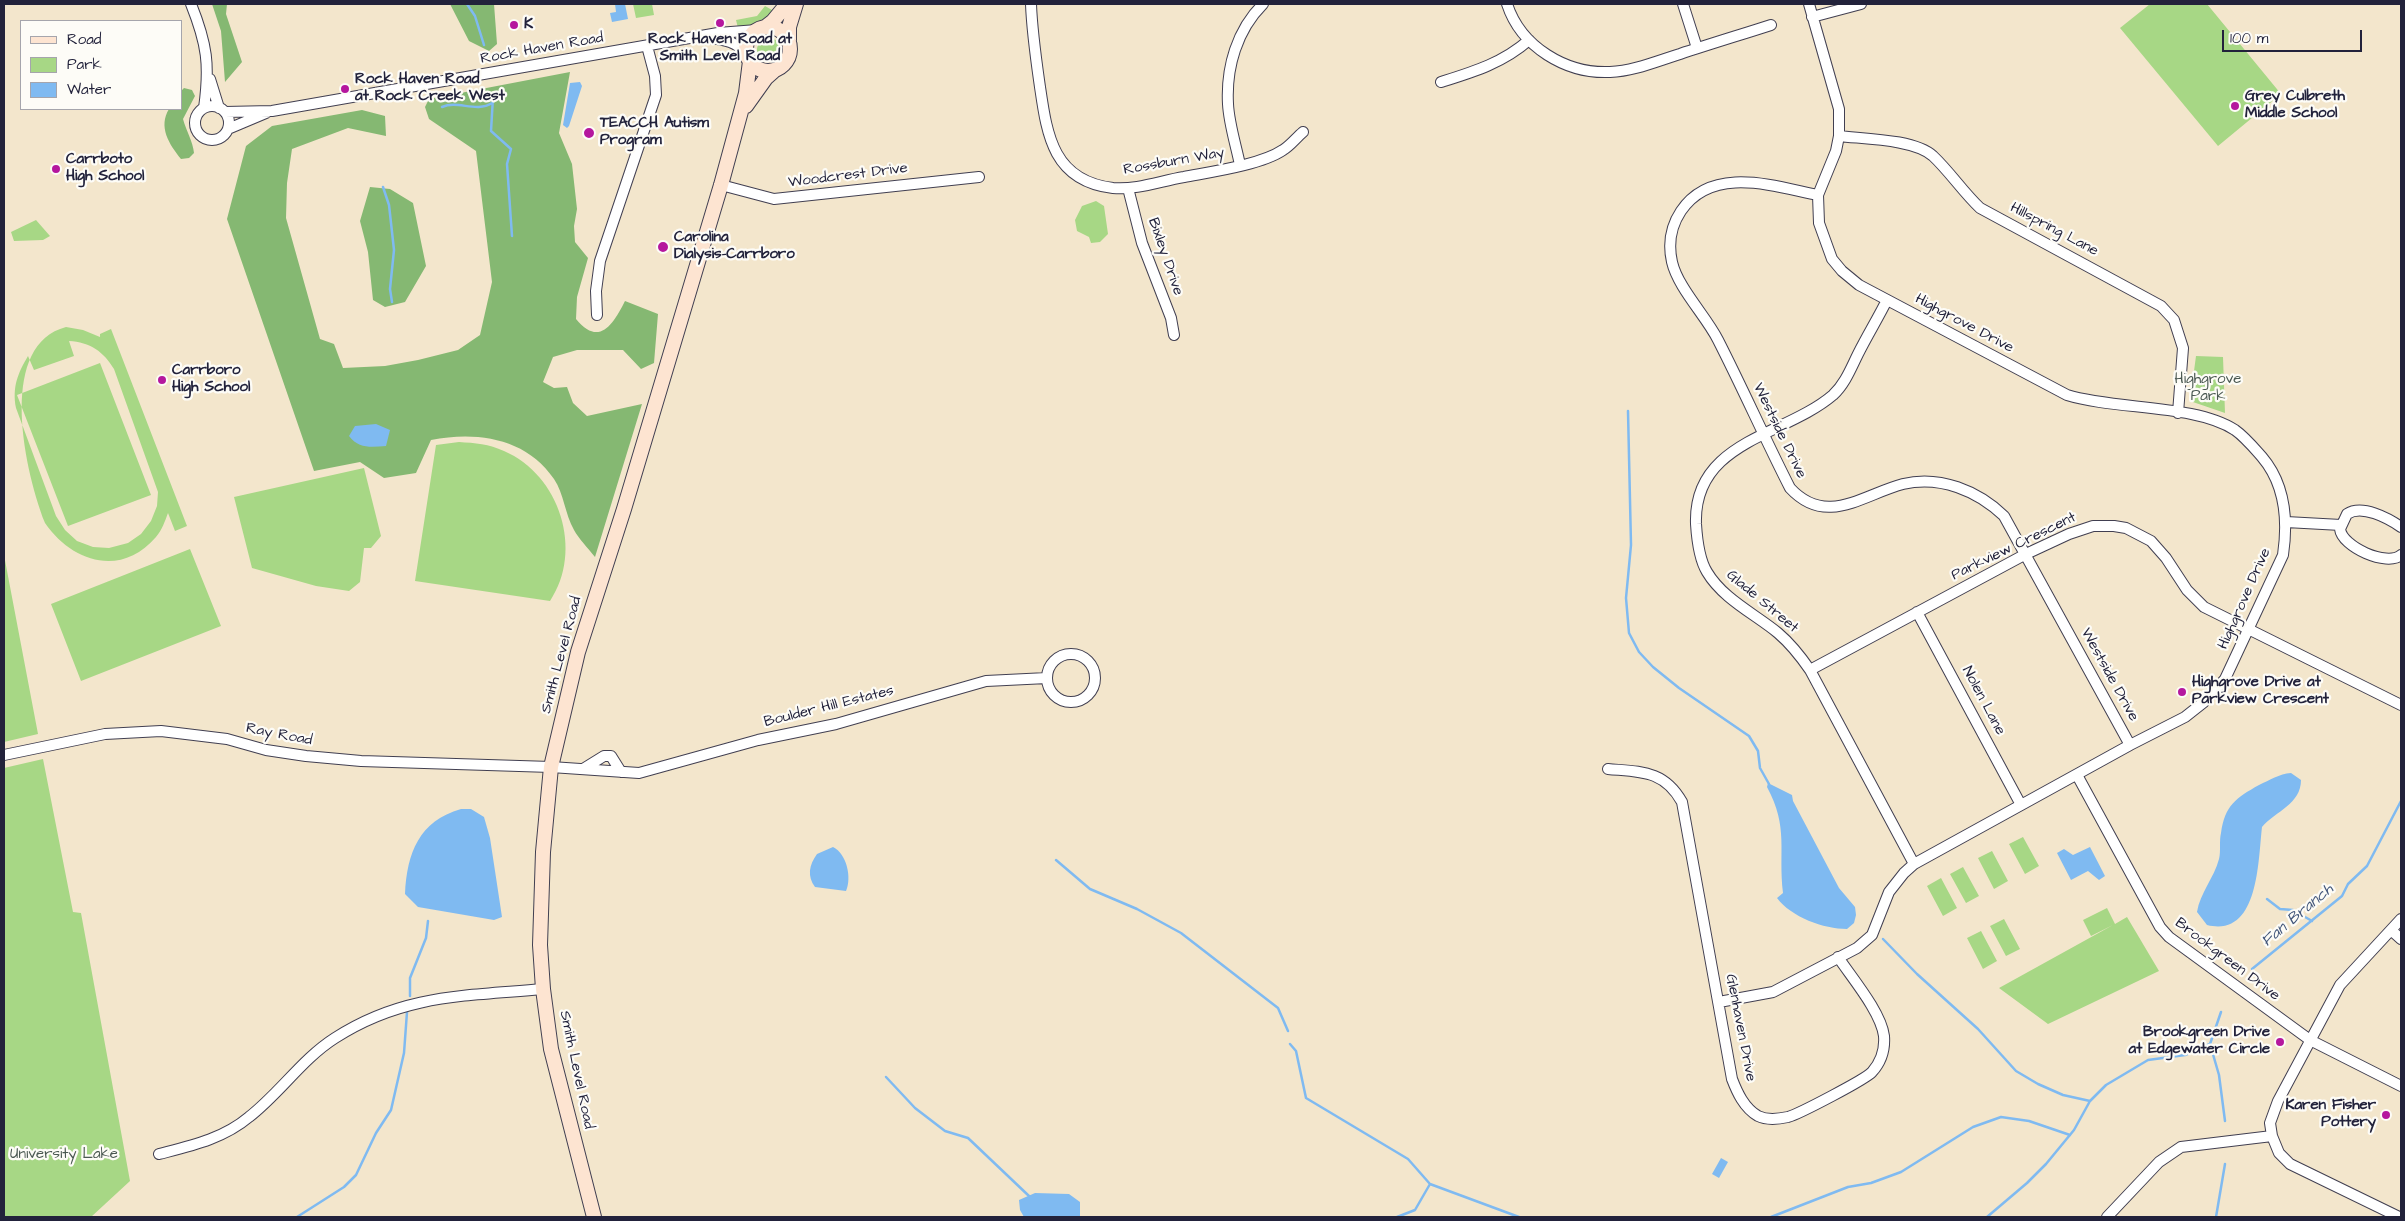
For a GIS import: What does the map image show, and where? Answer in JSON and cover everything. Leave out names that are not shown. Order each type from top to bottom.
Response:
[{"type":"main road","points":[[787,4],[773,21],[760,29],[748,42],[749,58],[761,70],[775,70],[787,61],[790,54],[789,28],[796,4]]},
{"type":"main road","points":[[760,29],[779,30],[788,40]]},
{"type":"main road","name":"Smith Level Road","points":[[594,1217],[551,1048],[543,989],[540,944],[543,852],[551,767],[578,652],[624,509],[721,185],[749,82],[749,58]]},
{"type":"main road","name":"Smith Level Road","points":[[740,114],[766,78],[775,70]]},
{"type":"street","name":"Rock Haven Road","points":[[191,4],[203,37],[208,73],[222,110],[228,117],[228,128],[224,134],[215,140],[200,136],[195,126],[195,121],[204,108],[208,73]]},
{"type":"street","name":"Rossburn Way","points":[[1031,4],[1033,39],[1047,132],[1056,153],[1066,167],[1081,178],[1098,185],[1128,188],[1240,165],[1283,151],[1303,132]]},
{"type":"street","points":[[1240,165],[1228,104],[1230,73],[1239,39],[1248,20],[1263,4]]},
{"type":"street","points":[[1507,4],[1516,24],[1528,40],[1538,48],[1560,62],[1583,70],[1598,72],[1633,69],[1771,25]]},
{"type":"street","points":[[1683,4],[1697,48]]},
{"type":"street","name":"Highgrove Drive","points":[[1719,1002],[1773,992],[1857,948],[1872,935],[1889,892],[1914,864],[2130,745],[2185,717],[2204,702],[2225,679],[2249,630],[2283,554],[2286,522],[2277,481],[2268,464],[2252,445],[2234,430],[2209,419],[2178,413],[2087,402],[2067,395],[1859,285],[1842,271],[1832,259],[1819,223],[1818,195],[1836,152],[1839,136],[1839,109],[1809,4]]},
{"type":"street","points":[[1812,17],[1861,4]]},
{"type":"street","name":"Rock Haven Road","points":[[204,108],[272,111],[726,32],[760,29]]},
{"type":"street","name":"Rock Haven Road","points":[[700,37],[732,42],[740,46],[749,58]]},
{"type":"street","points":[[1441,82],[1496,63],[1516,51],[1528,40]]},
{"type":"street","points":[[598,315],[596,291],[600,261],[656,95],[655,76],[648,46]]},
{"type":"street","name":"Rock Haven Road","points":[[228,128],[272,111]]},
{"type":"street","name":"Hillspring Lane","points":[[1839,136],[1908,145],[1922,149],[1932,156],[1968,198],[1980,208],[2161,306],[2174,320],[2182,348],[2178,413]]},
{"type":"street","name":"Woodcrest Drive","points":[[721,185],[754,195],[782,199],[979,177]]},
{"type":"street","name":"Westside Drive","points":[[1818,195],[1749,181],[1719,184],[1706,188],[1690,199],[1674,222],[1670,243],[1672,263],[1680,280],[1717,338],[1790,488],[1801,500],[1818,506],[1834,507],[1850,504],[1903,484],[1926,481],[1970,491],[1992,504],[2004,516],[2026,554],[2130,745]]},
{"type":"street","name":"Bixley Drive","points":[[1128,188],[1142,242],[1171,318],[1174,335]]},
{"type":"street","name":"Glade Street","points":[[1887,300],[1848,377],[1834,394],[1813,410],[1763,433],[1728,455],[1713,470],[1702,493],[1696,514],[1700,554],[1707,572],[1720,589],[1780,634],[1797,652],[1810,670],[1914,864]]},
{"type":"street","points":[[2401,527],[2367,511],[2357,510],[2347,514],[2340,525],[2342,537],[2351,545],[2384,559],[2394,559],[2401,554]]},
{"type":"street","points":[[2286,522],[2340,525]]},
{"type":"street","name":"Parkview Crescent","points":[[1810,670],[2026,554],[2082,528],[2102,525],[2126,528],[2151,541],[2166,558],[2187,590],[2204,607],[2401,705]]},
{"type":"street","name":"Nolen Lane","points":[[1917,612],[2021,805]]},
{"type":"street","points":[[1072,654],[1087,660],[1095,673],[1096,680],[1094,688],[1085,699],[1071,703],[1056,698],[1051,692],[1047,678],[1048,671],[1057,658],[1072,654]]},
{"type":"street","name":"Boulder Hill Estates","points":[[551,767],[639,773],[758,740],[836,724],[986,681],[1047,678]]},
{"type":"street","name":"Ray Road","points":[[4,755],[105,734],[161,731],[227,739],[266,750],[306,756],[361,761],[551,767]]},
{"type":"street","points":[[583,769],[604,756],[611,756],[621,772]]},
{"type":"street","name":"Glenhaven Drive","points":[[1608,769],[1651,773],[1674,787],[1682,802],[1732,1078],[1738,1095],[1758,1116],[1773,1119],[1788,1117],[1872,1072],[1880,1059],[1884,1047],[1882,1026],[1838,957]]},
{"type":"street","name":"Brookgreen Drive","points":[[2078,775],[2160,927],[2169,937],[2310,1040],[2401,1086]]},
{"type":"street","points":[[2399,1217],[2290,1164],[2279,1153],[2272,1136],[2270,1123],[2275,1108],[2340,986],[2401,919]]},
{"type":"street","points":[[2391,930],[2401,939]]},
{"type":"street","points":[[159,1154],[213,1139],[233,1129],[249,1117],[322,1047],[375,1016],[420,1002],[543,989]]},
{"type":"street","points":[[2111,1216],[2159,1162],[2181,1147],[2272,1136]]},
{"type":"green space","points":[[212,4],[227,4],[226,14],[242,62],[225,82],[221,31]]},
{"type":"green space","points":[[450,4],[494,4],[497,44],[489,51],[469,41]]},
{"type":"green space","points":[[633,4],[652,4],[654,15],[636,18]]},
{"type":"green space","points":[[2150,4],[2207,4],[2281,94],[2218,146],[2120,28]]},
{"type":"green space","points":[[765,6],[772,10],[774,15],[757,25],[738,28],[736,20],[757,16]]},
{"type":"green space","points":[[769,38],[778,41],[781,50],[778,59],[769,62],[760,59],[757,50],[760,41]]},
{"type":"green space","points":[[570,72],[559,133],[572,164],[577,209],[574,226],[575,242],[588,258],[577,297],[576,319],[584,327],[592,331],[605,330],[616,318],[625,301],[658,314],[654,363],[641,369],[623,350],[577,350],[553,357],[543,382],[554,388],[567,387],[573,403],[587,416],[642,404],[595,557],[574,530],[560,491],[554,479],[543,465],[515,446],[499,441],[466,437],[448,437],[431,440],[416,473],[384,478],[360,462],[314,471],[227,219],[246,146],[272,126],[362,110],[385,116],[386,136],[348,128],[292,149],[287,183],[286,218],[320,339],[334,344],[343,368],[385,366],[458,350],[480,335],[492,282],[476,151],[429,119],[425,107],[429,99]]},
{"type":"green space","points":[[184,88],[192,90],[195,96],[183,119],[194,153],[189,158],[181,159],[166,135],[165,122],[169,110],[182,110],[182,90]]},
{"type":"green space","points":[[370,187],[390,189],[413,203],[426,266],[405,302],[385,307],[373,300],[368,252],[360,221]]},
{"type":"green space","points":[[1096,201],[1104,206],[1108,234],[1100,242],[1091,243],[1089,237],[1077,231],[1075,220],[1082,206]]},
{"type":"green space","points":[[36,220],[50,236],[43,240],[14,241],[11,232]]},
{"type":"green space","points":[[66,327],[83,330],[100,337],[100,334],[111,329],[187,526],[175,531],[168,513],[156,537],[142,550],[128,558],[113,561],[98,560],[83,555],[69,547],[45,523],[29,468],[23,427],[56,516],[65,530],[77,541],[93,547],[109,548],[128,543],[141,534],[151,521],[157,506],[158,492],[114,369],[110,363],[96,349],[83,343],[69,341],[74,356],[34,370],[30,361],[45,338]]},
{"type":"green space","name":"Highgrove Park","points":[[2196,356],[2223,357],[2225,413],[2190,401]]},
{"type":"green space","points":[[100,363],[151,495],[68,526],[17,395]]},
{"type":"green space","points":[[459,442],[487,445],[504,451],[523,462],[540,478],[552,496],[561,516],[565,538],[565,560],[560,581],[550,601],[415,581],[436,445]]},
{"type":"green space","points":[[364,468],[381,536],[371,548],[364,548],[360,582],[349,591],[316,586],[252,568],[234,497]]},
{"type":"green space","points":[[190,549],[221,626],[81,681],[51,604]]},
{"type":"green space","points":[[4,555],[38,734],[4,742]]},
{"type":"green space","name":"University Lake","points":[[43,759],[73,912],[81,913],[130,1181],[91,1217],[4,1217],[4,768]]},
{"type":"green space","points":[[2023,837],[2039,866],[2025,874],[2009,844]]},
{"type":"green space","points":[[1992,851],[2008,881],[1994,889],[1978,858]]},
{"type":"green space","points":[[1963,867],[1979,896],[1966,903],[1950,874]]},
{"type":"green space","points":[[1941,878],[1957,908],[1943,916],[1927,886]]},
{"type":"green space","points":[[2107,908],[2115,924],[2127,917],[2159,971],[2048,1024],[1999,988],[2113,925],[2091,936],[2083,920]]},
{"type":"green space","points":[[2004,919],[2020,949],[2006,956],[1990,926]]},
{"type":"green space","points":[[1981,931],[1997,961],[1983,969],[1967,938]]},
{"type":"water","points":[[615,4],[625,4],[628,19],[612,22],[610,13],[616,12]]},
{"type":"water","points":[[580,82],[582,86],[567,128],[563,125],[570,83]]},
{"type":"water","points":[[376,424],[390,430],[386,446],[370,447],[361,445],[349,436],[355,426]]},
{"type":"water","points":[[2291,773],[2301,780],[2300,788],[2292,801],[2262,827],[2257,876],[2253,894],[2246,909],[2237,920],[2224,926],[2207,925],[2197,912],[2201,898],[2219,859],[2220,836],[2225,816],[2233,803],[2251,790],[2282,775]]},
{"type":"water","points":[[1768,783],[1792,795],[1793,801],[1839,888],[1855,907],[1854,923],[1847,929],[1828,927],[1809,921],[1791,911],[1777,898],[1783,893],[1781,839],[1778,815],[1767,787]]},
{"type":"water","points":[[461,809],[471,809],[484,817],[490,838],[502,917],[494,920],[418,907],[405,894],[406,879],[413,852],[425,830],[447,814]]},
{"type":"water","points":[[833,847],[842,855],[847,867],[848,886],[846,891],[815,887],[812,883],[810,875],[812,862],[817,854]]},
{"type":"water","points":[[2090,847],[2105,876],[2099,880],[2088,871],[2071,880],[2057,853],[2064,849],[2073,855]]},
{"type":"water","points":[[1721,1158],[1728,1162],[1719,1178],[1712,1174]]},
{"type":"water","points":[[1035,1193],[1069,1194],[1080,1202],[1080,1217],[1024,1217],[1020,1210],[1019,1200]]},
{"type":"waterway","points":[[467,4],[475,16],[484,45]]},
{"type":"waterway","points":[[493,97],[491,131],[511,149],[507,164],[512,236]]},
{"type":"waterway","points":[[442,107],[448,105],[480,107],[492,103]]},
{"type":"waterway","points":[[383,187],[389,205],[394,250],[390,289],[392,302]]},
{"type":"waterway","points":[[1628,411],[1631,545],[1626,598],[1629,633],[1639,652],[1653,667],[1679,688],[1749,736],[1758,751],[1760,768],[1769,784]]},
{"type":"waterway","name":"Fan Branch","points":[[2252,969],[2342,896],[2348,884],[2367,866],[2401,801]]},
{"type":"waterway","points":[[1056,860],[1090,889],[1137,909],[1181,933],[1278,1008],[1288,1031]]},
{"type":"waterway","points":[[2267,899],[2280,909],[2293,910],[2312,921]]},
{"type":"waterway","points":[[410,996],[410,978],[426,938],[428,921]]},
{"type":"waterway","points":[[1883,939],[1917,974],[1978,1029],[2016,1071],[2038,1084],[2063,1095],[2090,1101]]},
{"type":"waterway","points":[[297,1217],[344,1187],[356,1175],[376,1133],[391,1110],[404,1053],[407,1012]]},
{"type":"waterway","name":"Fan Branch","points":[[2221,1012],[2210,1044],[2219,1075],[2225,1121]]},
{"type":"waterway","points":[[1290,1044],[1296,1051],[1306,1098],[1408,1159],[1430,1184],[1519,1217]]},
{"type":"waterway","points":[[1987,1217],[2046,1164],[2074,1130],[2090,1101],[2106,1085],[2148,1060],[2185,1055],[2210,1044]]},
{"type":"waterway","points":[[886,1077],[915,1108],[945,1131],[968,1138],[1029,1196]]},
{"type":"waterway","points":[[1771,1217],[1848,1187],[1871,1183],[1901,1172],[1973,1127],[2001,1117],[2029,1121],[2070,1135]]},
{"type":"waterway","name":"Fan Branch","points":[[2216,1217],[2225,1164]]},
{"type":"waterway","points":[[1397,1217],[1415,1210],[1430,1184]]},
{"type":"place","name":"Rock Haven Road at Smith Level Road","points":[[720,23]]},
{"type":"place","name":"K","points":[[514,25]]},
{"type":"place","name":"Rock Haven Road at Rock Creek West","points":[[345,89]]},
{"type":"place","name":"Grey Culbreth Middle School","points":[[2235,106]]},
{"type":"place","name":"TEACCH Autism Program","points":[[589,133]]},
{"type":"place","name":"Carrboto High School","points":[[56,169]]},
{"type":"place","name":"Carolina Dialysis-Carrboro","points":[[663,247]]},
{"type":"place","name":"Carrboro High School","points":[[162,380]]},
{"type":"place","name":"Highgrove Drive at Parkview Crescent","points":[[2182,692]]},
{"type":"place","name":"Brookgreen Drive at Edgewater Circle","points":[[2280,1042]]},
{"type":"place","name":"Karen Fisher Pottery","points":[[2386,1115]]}]
